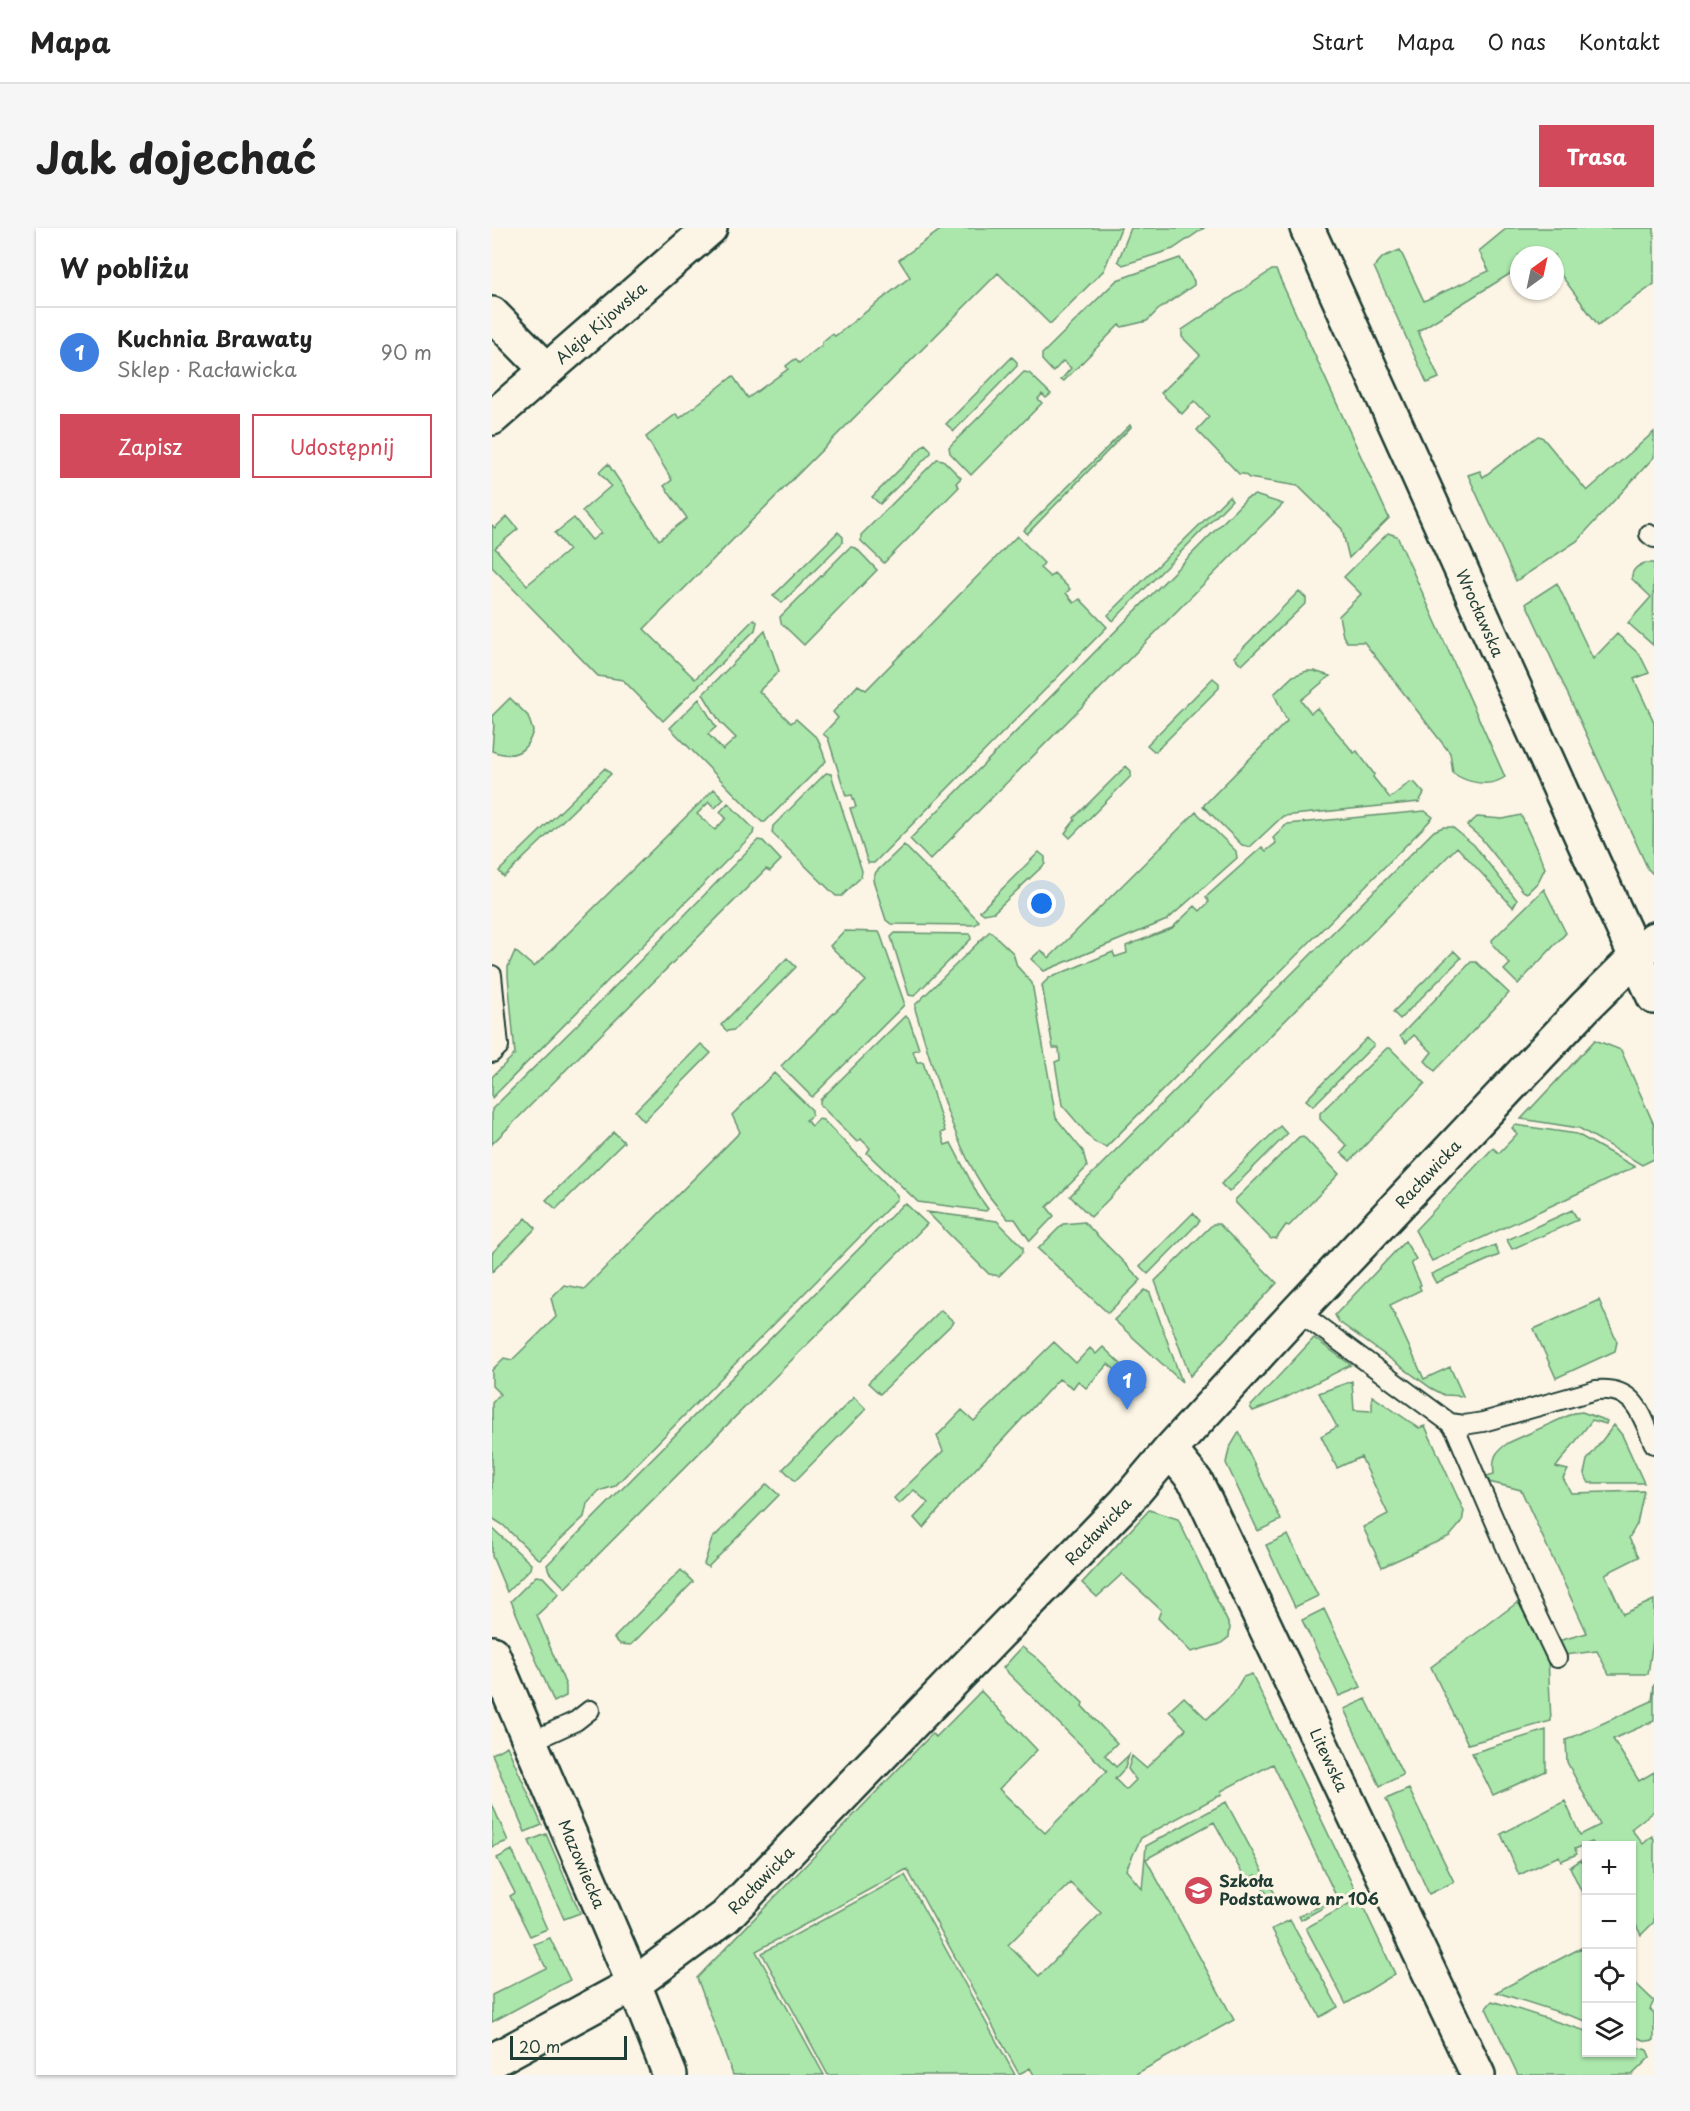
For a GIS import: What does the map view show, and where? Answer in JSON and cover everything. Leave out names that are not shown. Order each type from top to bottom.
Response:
[{"type":"street","name":"Aleja Kijowska","points":[[492,418],[710,228]]},
{"type":"street","name":"Wrocławska","points":[[1307,228],[1554,778],[1645,948],[1654,997]]},
{"type":"street","points":[[492,314],[547,370]]},
{"type":"street","name":"Racławicka","points":[[492,2061],[634,1984],[725,1917],[1125,1503],[1170,1450],[1299,1311],[1586,1007],[1645,948]]},
{"type":"street","name":"Litewska","points":[[1170,1450],[1196,1482],[1207,1504],[1478,2075]]},
{"type":"street","name":"Mazowiecka","points":[[492,1653],[634,1984],[670,2075]]},
{"type":"lane","points":[[492,975],[499,1046],[492,1053]]},
{"type":"lane","points":[[1299,1311],[1450,1423],[1466,1448],[1505,1545],[1557,1658]]},
{"type":"lane","points":[[1450,1423],[1464,1425],[1483,1422],[1605,1389],[1614,1390],[1630,1398],[1639,1410],[1654,1444]]},
{"type":"lane","points":[[530,1742],[576,1720],[590,1710]]},
{"type":"green space","points":[[943,228],[1121,228],[1104,270],[1050,324],[998,273],[644,629],[695,679],[754,619],[757,622],[755,630],[663,721],[623,680],[598,676],[492,567],[492,525],[495,528],[507,516],[518,529],[495,548],[527,585],[569,550],[555,533],[574,518],[592,540],[601,533],[582,511],[611,486],[599,472],[608,464],[659,540],[687,518],[664,486],[672,480],[646,437],[676,414],[680,418],[733,376],[748,398],[788,369],[786,366],[795,359],[799,363],[832,334],[835,336],[910,277],[899,260]]},
{"type":"green space","points":[[1131,228],[1204,228],[1173,249],[1123,265],[1118,261]]},
{"type":"green space","points":[[1507,228],[1654,228],[1654,284],[1598,325],[1564,279],[1564,246],[1510,246],[1510,274],[1418,331],[1439,378],[1427,383],[1374,267],[1383,257],[1400,250],[1424,301],[1489,271],[1479,251]]},
{"type":"green space","points":[[1180,258],[1194,281],[1194,285],[1158,310],[1147,321],[1122,327],[1119,325],[1064,381],[1061,380],[1071,368],[1063,361],[1053,372],[1042,360],[1042,354],[1117,280]]},
{"type":"green space","points":[[1272,270],[1276,270],[1389,518],[1349,558],[1342,529],[1298,486],[1249,478],[1244,474],[1239,474],[1197,430],[1209,417],[1194,401],[1182,414],[1161,393],[1200,355],[1182,337],[1182,330]]},
{"type":"green space","points":[[1012,357],[1017,362],[1017,366],[954,431],[946,424]]},
{"type":"green space","points":[[1024,372],[1029,373],[1051,394],[1046,398],[1042,394],[1038,399],[1042,403],[971,475],[950,453],[949,447]]},
{"type":"green space","points":[[1130,425],[1131,427],[1027,534],[1024,530]]},
{"type":"green space","points":[[1654,432],[1654,457],[1577,541],[1516,581],[1468,475],[1480,471],[1483,477],[1538,436],[1542,437],[1587,491]]},
{"type":"green space","points":[[925,444],[931,453],[880,504],[872,497]]},
{"type":"green space","points":[[937,459],[943,460],[961,478],[956,483],[959,487],[884,563],[861,541],[861,535]]},
{"type":"green space","points":[[1255,495],[1283,504],[930,860],[910,839],[1247,498]]},
{"type":"green space","points":[[1229,496],[1232,500],[1113,621],[1108,615]]},
{"type":"green space","points":[[838,532],[843,537],[843,542],[782,603],[773,596]]},
{"type":"green space","points":[[1388,533],[1397,536],[1505,777],[1499,780],[1479,783],[1453,773],[1450,753],[1364,642],[1347,642],[1343,636],[1339,616],[1361,594],[1344,577]]},
{"type":"green space","points":[[1017,536],[1044,563],[1040,568],[1050,577],[1054,573],[1070,589],[1066,593],[1074,603],[1080,599],[1107,627],[874,863],[868,863],[850,808],[856,807],[852,795],[846,796],[828,738],[823,734],[838,718],[833,712],[858,685],[866,690]]},
{"type":"green space","points":[[850,547],[856,548],[877,570],[804,645],[781,623],[780,617]]},
{"type":"green space","points":[[1645,563],[1654,563],[1653,645],[1628,623],[1651,597],[1632,579],[1635,569]]},
{"type":"green space","points":[[1557,583],[1593,659],[1617,634],[1640,655],[1649,673],[1634,679],[1654,722],[1653,874],[1648,869],[1526,603]]},
{"type":"green space","points":[[1299,591],[1306,598],[1306,603],[1242,665],[1234,657]]},
{"type":"green space","points":[[765,631],[779,671],[759,691],[791,723],[796,719],[818,739],[826,761],[765,822],[762,822],[670,728],[699,699],[716,727],[708,734],[723,750],[736,738],[720,722],[703,694]]},
{"type":"green space","points":[[1307,671],[1330,676],[1301,700],[1311,713],[1317,708],[1354,753],[1357,751],[1374,774],[1373,777],[1390,798],[1410,782],[1415,783],[1424,793],[1419,802],[1283,816],[1250,847],[1242,845],[1203,806],[1287,721],[1274,694],[1293,676]]},
{"type":"green space","points":[[1213,678],[1219,683],[1219,688],[1155,752],[1147,745]]},
{"type":"green space","points":[[510,698],[528,716],[533,731],[523,749],[513,754],[506,754],[492,751],[494,724],[492,716]]},
{"type":"green space","points":[[1126,766],[1131,771],[1131,776],[1070,838],[1065,833],[1075,820],[1074,818]]},
{"type":"green space","points":[[605,768],[611,774],[504,877],[499,871]]},
{"type":"green space","points":[[826,773],[831,774],[862,871],[861,877],[842,896],[836,896],[772,833],[773,826]]},
{"type":"green space","points":[[714,789],[724,799],[715,808],[709,802],[697,814],[715,830],[726,818],[720,812],[728,803],[754,829],[753,834],[492,1098],[492,1077],[515,1054],[508,967],[515,951],[534,967]]},
{"type":"green space","points":[[1425,811],[1433,817],[1424,827],[1106,1147],[1094,1142],[1062,1105],[1055,1062],[1060,1060],[1059,1048],[1053,1048],[1042,985],[1049,978],[1113,952],[1115,957],[1127,953],[1126,946],[1172,928],[1195,906],[1200,911],[1209,902],[1206,897],[1262,847],[1266,851],[1276,843],[1273,838],[1287,824]]},
{"type":"green space","points":[[1196,812],[1236,851],[1237,858],[1167,920],[1044,971],[1031,959],[1041,950],[1049,958]]},
{"type":"green space","points":[[1521,815],[1545,868],[1538,882],[1527,893],[1481,838],[1467,826],[1477,817],[1503,819]]},
{"type":"green space","points":[[1443,827],[1452,827],[1474,845],[1517,900],[1513,907],[1457,847],[1091,1217],[1070,1196],[1434,831]]},
{"type":"green space","points":[[758,840],[763,841],[781,860],[770,871],[766,869],[492,1144],[492,1109]]},
{"type":"green space","points":[[904,845],[979,921],[975,925],[891,924],[886,920],[873,880],[876,872]]},
{"type":"green space","points":[[1039,852],[1045,857],[1045,864],[994,912],[984,914],[980,911]]},
{"type":"green space","points":[[1544,889],[1566,933],[1518,984],[1504,970],[1510,964],[1493,945],[1492,940]]},
{"type":"green space","points":[[844,931],[879,932],[904,1002],[903,1006],[812,1097],[781,1066],[866,981],[830,946]]},
{"type":"green space","points":[[990,931],[1013,953],[1017,966],[1032,983],[1056,1118],[1083,1151],[1087,1167],[1047,1207],[1054,1216],[1030,1241],[1015,1219],[1008,1219],[993,1201],[962,1148],[936,1079],[915,1009],[915,1005]]},
{"type":"green space","points":[[895,933],[970,934],[971,939],[914,996],[909,995],[891,937]]},
{"type":"green space","points":[[1454,951],[1461,958],[1400,1019],[1393,1012]]},
{"type":"green space","points":[[787,958],[796,967],[734,1030],[727,1031],[721,1025]]},
{"type":"green space","points":[[1471,962],[1476,962],[1509,993],[1435,1071],[1425,1061],[1432,1052],[1414,1035],[1406,1043],[1400,1036]]},
{"type":"green space","points":[[905,1016],[909,1019],[919,1049],[913,1051],[917,1062],[923,1062],[945,1131],[941,1133],[945,1145],[951,1143],[978,1195],[988,1209],[986,1211],[918,1202],[867,1153],[870,1148],[861,1139],[857,1142],[820,1105],[820,1100]]},
{"type":"green space","points":[[1367,1038],[1374,1045],[1313,1106],[1306,1100]]},
{"type":"green space","points":[[1595,1040],[1621,1050],[1654,1125],[1654,1159],[1642,1165],[1579,1128],[1521,1119]]},
{"type":"green space","points":[[701,1044],[711,1053],[644,1121],[635,1111]]},
{"type":"green space","points":[[1387,1048],[1390,1048],[1425,1083],[1350,1161],[1341,1153],[1347,1146],[1320,1119],[1320,1113]]},
{"type":"green space","points":[[774,1073],[812,1110],[812,1115],[806,1120],[812,1126],[819,1119],[823,1120],[897,1195],[897,1199],[615,1486],[599,1491],[587,1504],[584,1517],[540,1559],[537,1558],[503,1525],[492,1518],[492,1403],[500,1394],[492,1386],[492,1370],[504,1358],[512,1360],[556,1317],[551,1298],[564,1285],[584,1289],[740,1132],[732,1115]]},
{"type":"green space","points":[[1515,1125],[1577,1134],[1635,1167],[1432,1261],[1415,1230],[1493,1148],[1499,1153],[1517,1134],[1512,1128]]},
{"type":"green space","points":[[1280,1126],[1287,1134],[1229,1192],[1221,1184]]},
{"type":"green space","points":[[614,1132],[624,1142],[556,1209],[546,1200]]},
{"type":"green space","points":[[1303,1136],[1339,1174],[1289,1226],[1286,1225],[1276,1239],[1271,1239],[1235,1200],[1299,1137]]},
{"type":"green space","points":[[903,1204],[906,1204],[927,1224],[565,1588],[549,1571],[547,1565]]},
{"type":"green space","points":[[1572,1210],[1578,1220],[1512,1249],[1507,1240]]},
{"type":"green space","points":[[927,1212],[997,1221],[1023,1247],[1023,1252],[999,1276],[989,1274]]},
{"type":"green space","points":[[1193,1213],[1200,1221],[1148,1274],[1140,1266]]},
{"type":"green space","points":[[526,1218],[536,1228],[492,1272],[492,1253]]},
{"type":"green space","points":[[1084,1222],[1141,1280],[1108,1313],[1038,1249],[1063,1224]]},
{"type":"green space","points":[[1213,1224],[1219,1224],[1277,1283],[1190,1376],[1155,1281]]},
{"type":"green space","points":[[1405,1241],[1416,1259],[1411,1263],[1421,1290],[1390,1305],[1424,1379],[1450,1367],[1463,1396],[1444,1395],[1431,1388],[1339,1322],[1335,1315]]},
{"type":"green space","points":[[1495,1245],[1499,1255],[1436,1283],[1431,1274]]},
{"type":"green space","points":[[1145,1290],[1150,1293],[1182,1382],[1114,1320]]},
{"type":"green space","points":[[1599,1300],[1617,1342],[1615,1351],[1556,1378],[1534,1329]]},
{"type":"green space","points":[[941,1310],[954,1322],[880,1394],[868,1383]]},
{"type":"green space","points":[[1314,1338],[1351,1365],[1279,1401],[1253,1411],[1250,1407]]},
{"type":"green space","points":[[1054,1342],[1076,1363],[1090,1348],[1096,1354],[1103,1347],[1146,1388],[1142,1392],[1108,1364],[1086,1388],[1078,1381],[1073,1388],[1059,1379],[923,1528],[914,1518],[928,1503],[914,1490],[899,1504],[894,1498],[943,1451],[937,1436],[962,1410],[974,1421]]},
{"type":"green space","points":[[1352,1381],[1354,1410],[1372,1411],[1372,1396],[1419,1428],[1425,1426],[1464,1511],[1462,1522],[1450,1536],[1382,1567],[1363,1527],[1388,1514],[1361,1457],[1337,1468],[1321,1436],[1337,1427],[1319,1393]]},
{"type":"green space","points":[[854,1397],[866,1409],[795,1481],[783,1469]]},
{"type":"green space","points":[[1582,1412],[1607,1421],[1606,1424],[1592,1420],[1556,1467],[1568,1470],[1563,1478],[1571,1493],[1644,1491],[1637,1524],[1629,1538],[1639,1557],[1605,1574],[1623,1614],[1654,1600],[1654,1634],[1648,1674],[1609,1674],[1597,1651],[1565,1655],[1558,1641],[1587,1633],[1521,1490],[1489,1482],[1487,1476],[1494,1474],[1495,1456],[1508,1443],[1574,1413]]},
{"type":"green space","points":[[1614,1425],[1622,1435],[1644,1483],[1589,1483],[1584,1474],[1587,1460]]},
{"type":"green space","points":[[1239,1432],[1281,1520],[1258,1531],[1226,1463],[1229,1449]]},
{"type":"green space","points":[[767,1484],[779,1495],[708,1567],[704,1564],[712,1539]]},
{"type":"green space","points":[[1149,1510],[1178,1519],[1230,1627],[1229,1637],[1220,1644],[1191,1652],[1158,1618],[1161,1610],[1122,1574],[1097,1597],[1082,1583]]},
{"type":"green space","points":[[492,1528],[531,1564],[530,1569],[507,1592],[492,1556]]},
{"type":"green space","points":[[1288,1535],[1318,1596],[1295,1607],[1266,1545]]},
{"type":"green space","points":[[681,1570],[693,1582],[631,1645],[620,1644],[614,1638]]},
{"type":"green space","points":[[536,1576],[543,1577],[559,1594],[537,1615],[566,1686],[566,1696],[554,1702],[511,1601]]},
{"type":"green space","points":[[1518,1602],[1548,1658],[1551,1721],[1468,1744],[1431,1667]]},
{"type":"green space","points":[[1324,1609],[1361,1687],[1339,1696],[1302,1620]]},
{"type":"green space","points":[[1022,1647],[1038,1659],[1083,1703],[1082,1706],[1117,1743],[1105,1755],[1116,1767],[1129,1755],[1125,1768],[1115,1779],[1126,1790],[1136,1780],[1128,1769],[1132,1756],[1146,1768],[1186,1729],[1169,1711],[1184,1697],[1207,1719],[1233,1694],[1243,1677],[1252,1674],[1355,1890],[1301,1920],[1299,1916],[1337,1898],[1273,1764],[1221,1791],[1222,1794],[1141,1838],[1126,1870],[1142,1889],[1146,1846],[1226,1802],[1275,1894],[1269,1898],[1256,1875],[1246,1880],[1214,1822],[1146,1859],[1234,2020],[1134,2075],[1034,2075],[1030,2068],[1019,2074],[907,1869],[756,1951],[824,2075],[733,2075],[697,1978],[932,1734],[936,1737],[981,1691],[1037,1750],[999,1789],[1045,1833],[1107,1771],[1003,1668]],"holes":[[[1070,1883],[1101,1913],[1039,1976],[1008,1945]]]},
{"type":"green space","points":[[1654,1684],[1654,1721],[1613,1739],[1639,1781],[1654,1772],[1654,1811],[1631,1829],[1643,1844],[1652,1836],[1654,1839],[1654,1922],[1641,1935],[1636,1925],[1636,1841],[1582,1841],[1582,1846],[1575,1849],[1577,1854],[1561,1861],[1559,1856],[1519,1875],[1501,1834],[1565,1801],[1580,1835],[1600,1825],[1567,1762],[1566,1740],[1652,1701]]},
{"type":"green space","points":[[1366,1699],[1403,1775],[1380,1786],[1344,1709]]},
{"type":"green space","points":[[1546,1730],[1546,1771],[1493,1795],[1472,1753]]},
{"type":"green space","points":[[507,1746],[542,1825],[525,1832],[492,1754]]},
{"type":"green space","points":[[1409,1789],[1454,1882],[1429,1894],[1386,1799]]},
{"type":"green space","points":[[492,1804],[508,1841],[492,1847]]},
{"type":"green space","points":[[546,1834],[580,1913],[564,1919],[529,1841]]},
{"type":"green space","points":[[512,1850],[547,1929],[530,1936],[510,1896],[515,1893],[497,1858]]},
{"type":"green space","points":[[1581,1860],[1582,1892],[1570,1867]]},
{"type":"green space","points":[[905,1875],[1015,2075],[828,2075],[762,1953]]},
{"type":"green space","points":[[1359,1898],[1395,1974],[1346,2004],[1306,1928]]},
{"type":"green space","points":[[1290,1920],[1338,2007],[1320,2017],[1272,1929]]},
{"type":"green space","points":[[550,1938],[570,1980],[492,2022],[492,1995],[546,1968],[534,1944]]},
{"type":"green space","points":[[1581,1948],[1582,1949],[1582,2020],[1496,1992]]},
{"type":"green space","points":[[1636,1984],[1654,2001],[1650,2009],[1654,2013],[1654,2040],[1647,2041],[1636,2037]]},
{"type":"green space","points":[[1492,2001],[1582,2030],[1582,2057],[1636,2057],[1636,2047],[1647,2050],[1650,2057],[1632,2075],[1518,2075],[1486,2008]]},
{"type":"place","name":"Kuchnia Brawaty","points":[[1127,1410]]},
{"type":"place","name":"Szkoła Podstawowa nr 106","points":[[1198,1890]]}]
